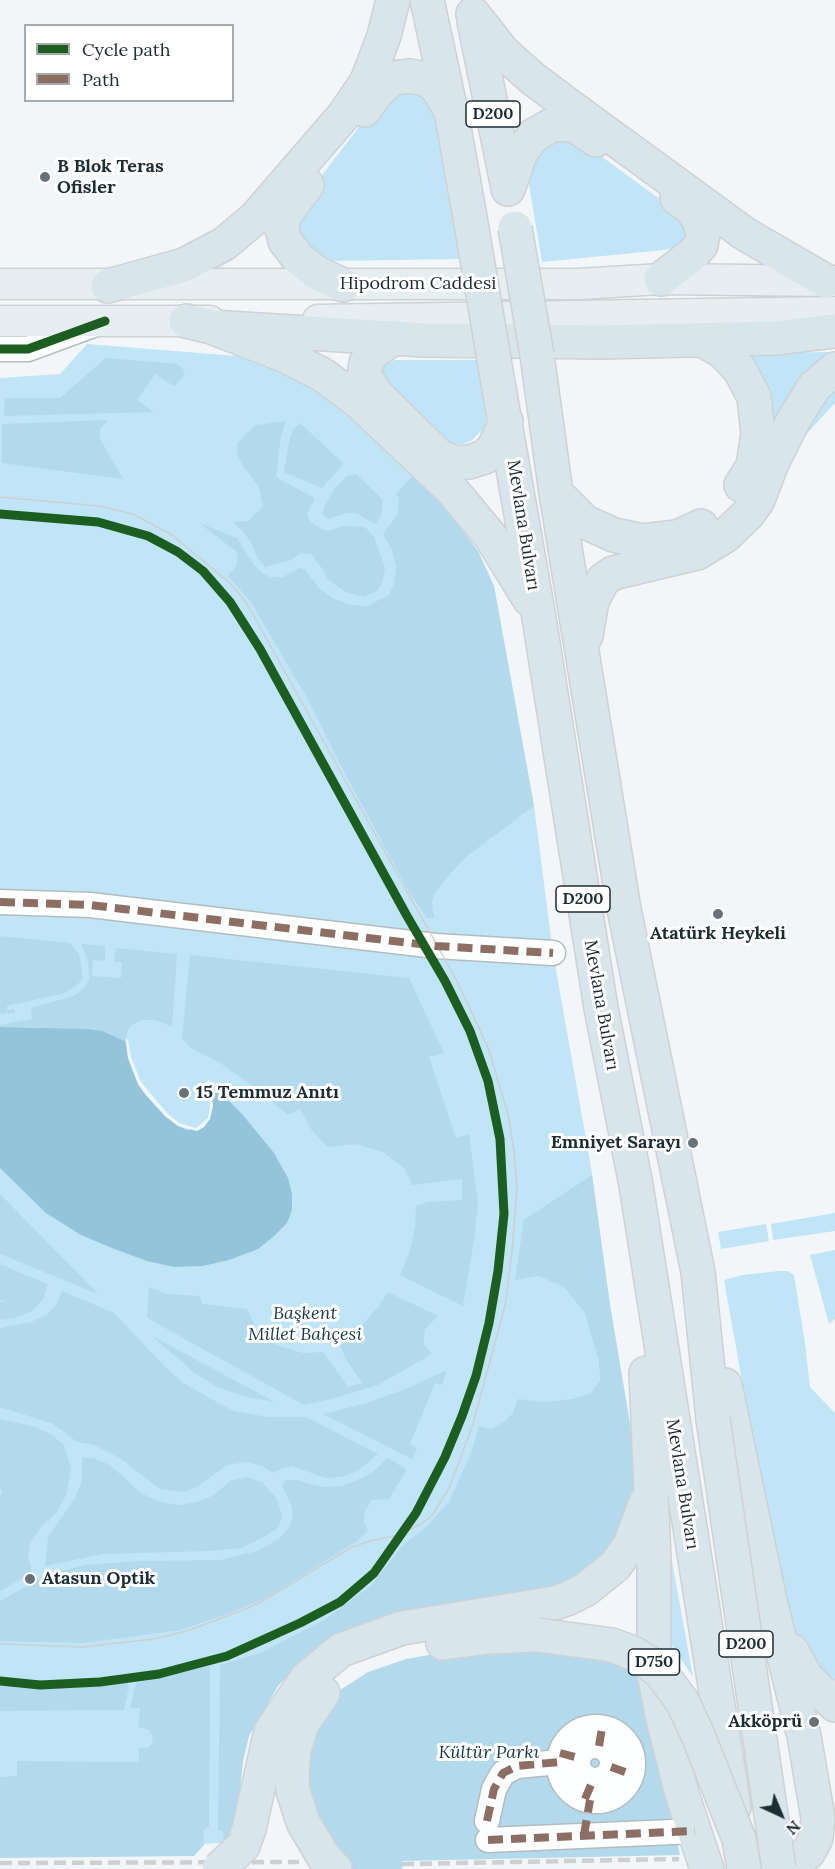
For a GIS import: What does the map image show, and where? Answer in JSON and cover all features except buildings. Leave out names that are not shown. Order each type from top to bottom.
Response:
[{"type":"highway","points":[[108,286],[184,266],[224,244],[255,218],[344,115],[367,81],[384,36],[393,0]]},
{"type":"highway","name":"Mevlana Bulvarı","points":[[427,0],[451,111],[471,222],[538,612],[601,1008],[636,1185],[741,1854]]},
{"type":"highway","points":[[471,7],[503,52],[559,99],[745,234],[830,281]]},
{"type":"highway","name":"Mevlana Bulvarı","points":[[471,7],[508,189],[537,355],[556,494],[624,909],[698,1272],[713,1419],[779,1869]]},
{"type":"highway","points":[[342,285],[317,273],[291,251],[285,241],[281,225],[286,213],[378,92],[393,78],[411,76],[424,79],[436,86],[451,111]]},
{"type":"highway","points":[[508,189],[521,152],[534,135],[552,125],[573,124],[691,208],[699,220],[703,234],[701,245],[661,279]]},
{"type":"highway","points":[[199,324],[423,340],[704,340],[775,338],[835,331]]},
{"type":"highway","points":[[199,324],[284,355],[323,375],[359,402],[451,489],[490,537],[538,612]]},
{"type":"highway","points":[[394,337],[372,353],[366,363],[364,376],[377,395],[440,457],[456,463],[470,462],[485,457],[494,447],[506,421]]},
{"type":"highway","points":[[556,494],[585,522],[614,535],[643,541],[677,537],[717,517],[735,496],[753,466],[758,434],[754,398],[740,370],[723,352],[704,340]]},
{"type":"highway","points":[[583,652],[592,601],[603,580],[613,573],[697,554],[725,536],[748,514],[758,500],[792,421],[814,387],[835,369]]},
{"type":"highway","points":[[219,1869],[243,1846],[249,1829],[271,1731],[307,1678],[341,1650],[402,1628],[555,1603],[569,1598],[585,1590],[615,1566],[630,1545],[651,1487],[636,1185]]},
{"type":"highway","points":[[698,1272],[728,1395],[770,1601],[804,1736],[818,1818],[816,1838],[808,1853],[790,1863],[770,1869]]},
{"type":"highway","name":"D750","points":[[651,1487],[654,1673],[673,1761],[707,1869]]},
{"type":"highway","points":[[770,1601],[796,1662],[806,1677],[835,1705]]},
{"type":"highway","points":[[336,1869],[323,1856],[303,1822],[293,1791],[292,1762],[297,1737],[318,1698],[342,1675],[399,1652],[459,1640],[537,1635],[612,1645],[633,1653],[661,1673],[678,1694],[688,1714],[741,1854]]},
{"type":"highway","points":[[695,1831],[715,1865],[721,1869]]},
{"type":"main road","name":"Hipodrom Caddesi","points":[[0,284],[108,286],[578,284],[661,279],[830,281]]},
{"type":"main road","name":"Hipodrom Caddesi","points":[[0,321],[199,324],[835,312]]},
{"type":"street","name":"Hipodrom Caddesi","points":[[0,349],[28,349],[105,321]]},
{"type":"street","points":[[0,902],[90,905],[436,946],[553,952]]},
{"type":"street","points":[[584,1835],[611,1757],[608,1752],[580,1749],[517,1766],[503,1773],[494,1789],[488,1830],[584,1835],[695,1831]]},
{"type":"street","points":[[580,1749],[561,1776],[564,1783],[575,1794],[602,1784]]},
{"type":"green space","points":[[419,87],[433,111],[460,259],[327,261],[313,258],[290,221],[295,210],[383,96]]},
{"type":"green space","points":[[575,137],[680,214],[690,235],[677,247],[664,250],[542,262],[528,179],[539,145]]},
{"type":"green space","name":"Başkent Millet Bahçesi","points":[[87,344],[237,356],[322,384],[430,488],[478,551],[494,586],[534,806],[553,953],[591,1167],[610,1305],[630,1424],[635,1488],[400,1615],[367,1623],[340,1634],[293,1670],[278,1686],[249,1735],[240,1789],[224,1843],[0,1851],[0,378],[60,374]]},
{"type":"green space","points":[[835,352],[835,354],[770,446],[737,353]]},
{"type":"green space","points":[[106,358],[178,364],[185,374],[174,386],[155,374],[137,400],[154,412],[4,416],[5,398],[60,398]]},
{"type":"green space","points":[[395,360],[477,360],[488,415],[484,428],[471,441],[462,444],[453,444],[440,437],[378,377],[382,366]]},
{"type":"green space","points":[[835,381],[835,403],[801,440]]},
{"type":"green space","points":[[108,420],[100,429],[100,439],[123,479],[2,463],[2,424]]},
{"type":"green space","points":[[286,421],[281,436],[276,475],[279,479],[315,498],[307,514],[309,520],[316,526],[323,530],[343,526],[365,527],[374,537],[385,568],[382,583],[377,591],[364,597],[346,592],[328,580],[311,554],[301,553],[291,560],[265,567],[241,529],[232,522],[249,521],[263,506],[259,487],[243,466],[238,456],[237,445],[256,425]]},
{"type":"green space","points":[[300,423],[344,464],[322,488],[284,472],[289,441],[293,430]]},
{"type":"green space","points":[[356,474],[383,500],[381,516],[375,524],[356,513],[347,513],[328,519],[322,514],[335,488],[347,476]]},
{"type":"green space","points":[[415,474],[430,488],[478,551],[494,586],[534,806],[467,856],[450,874],[435,893],[432,902],[434,918],[427,918],[409,892],[307,698],[251,602],[228,576],[236,566],[237,552],[199,523],[237,538],[254,565],[270,577],[283,577],[300,568],[305,570],[319,588],[331,597],[350,605],[367,606],[389,595],[394,584],[396,567],[392,550],[383,534],[398,514],[399,498],[396,494]]},
{"type":"green space","points":[[0,936],[70,943],[79,954],[83,978],[65,993],[7,1006],[7,1010],[14,1009],[15,1013],[0,1014]]},
{"type":"green space","points":[[81,944],[105,946],[105,961],[93,960],[92,976],[121,978],[122,962],[114,962],[116,948],[177,954],[172,1027],[156,1020],[142,1020],[132,1025],[125,1041],[115,1036],[37,1027],[0,1027],[0,1025],[32,1019],[31,1008],[67,998],[77,994],[85,987],[89,979],[89,970]]},
{"type":"green space","points":[[190,955],[409,978],[444,1053],[429,1057],[456,1138],[469,1134],[478,1202],[463,1306],[400,1275],[409,1254],[415,1227],[416,1206],[428,1202],[462,1200],[462,1179],[412,1185],[405,1169],[383,1152],[356,1144],[327,1147],[310,1128],[300,1109],[288,1115],[260,1091],[220,1063],[191,1048],[182,1038]]},
{"type":"green space","points":[[592,1175],[610,1305],[630,1424],[635,1488],[631,1517],[618,1543],[578,1583],[400,1615],[367,1623],[340,1634],[293,1670],[278,1686],[249,1736],[243,1761],[237,1814],[230,1835],[224,1843],[223,1831],[218,1830],[220,1665],[260,1653],[324,1620],[372,1585],[401,1547],[427,1526],[449,1502],[471,1453],[479,1426],[491,1429],[504,1422],[513,1413],[518,1399],[544,1402],[573,1399],[591,1393],[600,1380],[599,1361],[585,1313],[564,1287],[539,1276],[515,1280],[524,1220]]},
{"type":"green space","points":[[0,1194],[98,1294],[0,1254]]},
{"type":"green space","points":[[835,1213],[835,1231],[773,1240],[771,1224]]},
{"type":"green space","points":[[766,1224],[769,1241],[721,1249],[718,1232]]},
{"type":"green space","points":[[835,1250],[835,1319],[829,1324],[810,1255]]},
{"type":"green space","points":[[0,1264],[48,1284],[43,1300],[30,1312],[16,1318],[0,1320],[0,1302],[7,1302],[0,1299]]},
{"type":"green space","points":[[788,1271],[794,1275],[810,1387],[835,1413],[835,1693],[796,1646],[775,1565],[724,1280],[742,1275]]},
{"type":"green space","points":[[149,1287],[167,1294],[200,1296],[202,1304],[247,1309],[256,1328],[276,1345],[303,1353],[323,1352],[348,1387],[362,1383],[340,1346],[359,1329],[388,1292],[438,1316],[425,1329],[424,1344],[432,1354],[378,1385],[304,1405],[147,1318]]},
{"type":"green space","points":[[62,1291],[114,1313],[165,1367],[185,1384],[234,1411],[267,1417],[306,1417],[378,1454],[358,1471],[341,1477],[325,1478],[292,1466],[273,1473],[262,1466],[247,1462],[227,1465],[197,1487],[184,1492],[160,1489],[121,1459],[95,1445],[77,1442],[53,1424],[0,1407],[0,1328],[31,1322],[46,1315],[56,1305]]},
{"type":"green space","points":[[152,1336],[275,1402],[247,1397],[219,1388],[196,1374]]},
{"type":"green space","points":[[447,1370],[442,1385],[435,1383],[410,1444],[417,1448],[412,1459],[323,1414],[367,1403]]},
{"type":"green space","points":[[0,1419],[36,1427],[52,1435],[64,1445],[71,1468],[67,1493],[56,1513],[41,1527],[30,1543],[28,1556],[32,1573],[0,1591],[0,1496],[2,1493],[0,1486]]},
{"type":"green space","points":[[82,1457],[96,1459],[110,1465],[141,1493],[160,1502],[178,1505],[198,1502],[214,1495],[230,1481],[247,1477],[262,1482],[277,1499],[282,1516],[279,1527],[241,1548],[103,1554],[45,1566],[48,1537],[75,1498],[82,1481]]},
{"type":"green space","points":[[388,1458],[407,1470],[389,1499],[372,1500],[365,1510],[364,1522],[368,1531],[356,1542],[267,1597],[181,1630],[83,1643],[0,1641],[0,1601],[49,1574],[86,1565],[140,1561],[220,1560],[257,1551],[279,1539],[289,1527],[293,1516],[291,1504],[282,1486],[285,1480],[298,1480],[325,1487],[341,1486],[373,1472]]},
{"type":"green space","points":[[668,1539],[693,1677],[666,1637]]},
{"type":"green space","name":"Kültür Parkı","points":[[539,1646],[635,1666],[680,1855],[402,1861],[402,1869],[354,1869],[344,1862],[313,1817],[302,1759],[334,1694],[368,1672],[406,1659],[452,1651]]},
{"type":"green space","points":[[210,1666],[209,1826],[203,1831],[204,1845],[194,1856],[0,1858],[0,1777],[17,1776],[17,1761],[139,1762],[139,1748],[147,1748],[153,1738],[149,1730],[138,1727],[140,1708],[130,1708],[136,1683]]},
{"type":"green space","points":[[0,1683],[127,1683],[129,1686],[124,1710],[0,1711]]},
{"type":"shaded area","points":[[0,1027],[88,1029],[102,1031],[125,1041],[128,1058],[138,1084],[165,1116],[187,1130],[204,1127],[213,1106],[210,1082],[242,1114],[274,1153],[288,1178],[292,1194],[292,1210],[287,1223],[258,1249],[229,1260],[203,1266],[174,1267],[147,1261],[81,1235],[46,1213],[0,1168]]},
{"type":"pier","points":[[126,1038],[141,1082],[167,1113],[179,1123],[196,1128],[208,1118],[210,1106],[207,1082],[209,1079],[213,1106],[210,1119],[204,1127],[197,1131],[178,1126],[165,1116],[146,1095],[138,1084],[128,1058]]},
{"type":"tram line","points":[[0,497],[99,506],[133,514],[172,535],[230,583],[246,602],[458,983],[489,1050],[508,1114],[517,1188],[505,1306],[473,1424],[450,1486],[434,1513],[423,1523],[399,1535],[352,1547],[266,1599],[187,1631],[154,1639],[83,1647],[0,1644]]},
{"type":"railway","points":[[402,1864],[679,1859]]},
{"type":"railway","points":[[0,1863],[299,1862]]},
{"type":"marked path","points":[[0,902],[90,905],[436,946],[553,953]]},
{"type":"marked path","points":[[599,1746],[602,1728]]},
{"type":"marked path","points":[[560,1753],[579,1758]]},
{"type":"marked path","points":[[487,1821],[494,1789],[503,1773],[517,1766],[559,1762]]},
{"type":"marked path","points":[[611,1767],[631,1774]]},
{"type":"marked path","points":[[585,1799],[593,1780]]},
{"type":"marked path","points":[[584,1835],[590,1800]]},
{"type":"marked path","points":[[488,1840],[695,1831]]},
{"type":"cycle path","points":[[0,349],[28,349],[105,321]]},
{"type":"cycle path","points":[[0,514],[98,522],[148,536],[178,552],[203,571],[230,602],[260,649],[445,981],[470,1031],[488,1081],[500,1139],[504,1214],[498,1271],[489,1323],[476,1376],[462,1416],[445,1457],[416,1513],[374,1573],[340,1602],[227,1656],[159,1674],[100,1682],[40,1685],[0,1681]]},
{"type":"place","name":"B Blok Teras Ofisler","points":[[45,177]]},
{"type":"place","name":"Atatürk Heykeli","points":[[718,914]]},
{"type":"place","name":"15 Temmuz Anıtı","points":[[184,1093]]},
{"type":"place","name":"Emniyet Sarayı","points":[[693,1143]]},
{"type":"place","name":"Atasun Optik","points":[[30,1579]]},
{"type":"place","name":"Akköprü","points":[[814,1722]]}]
